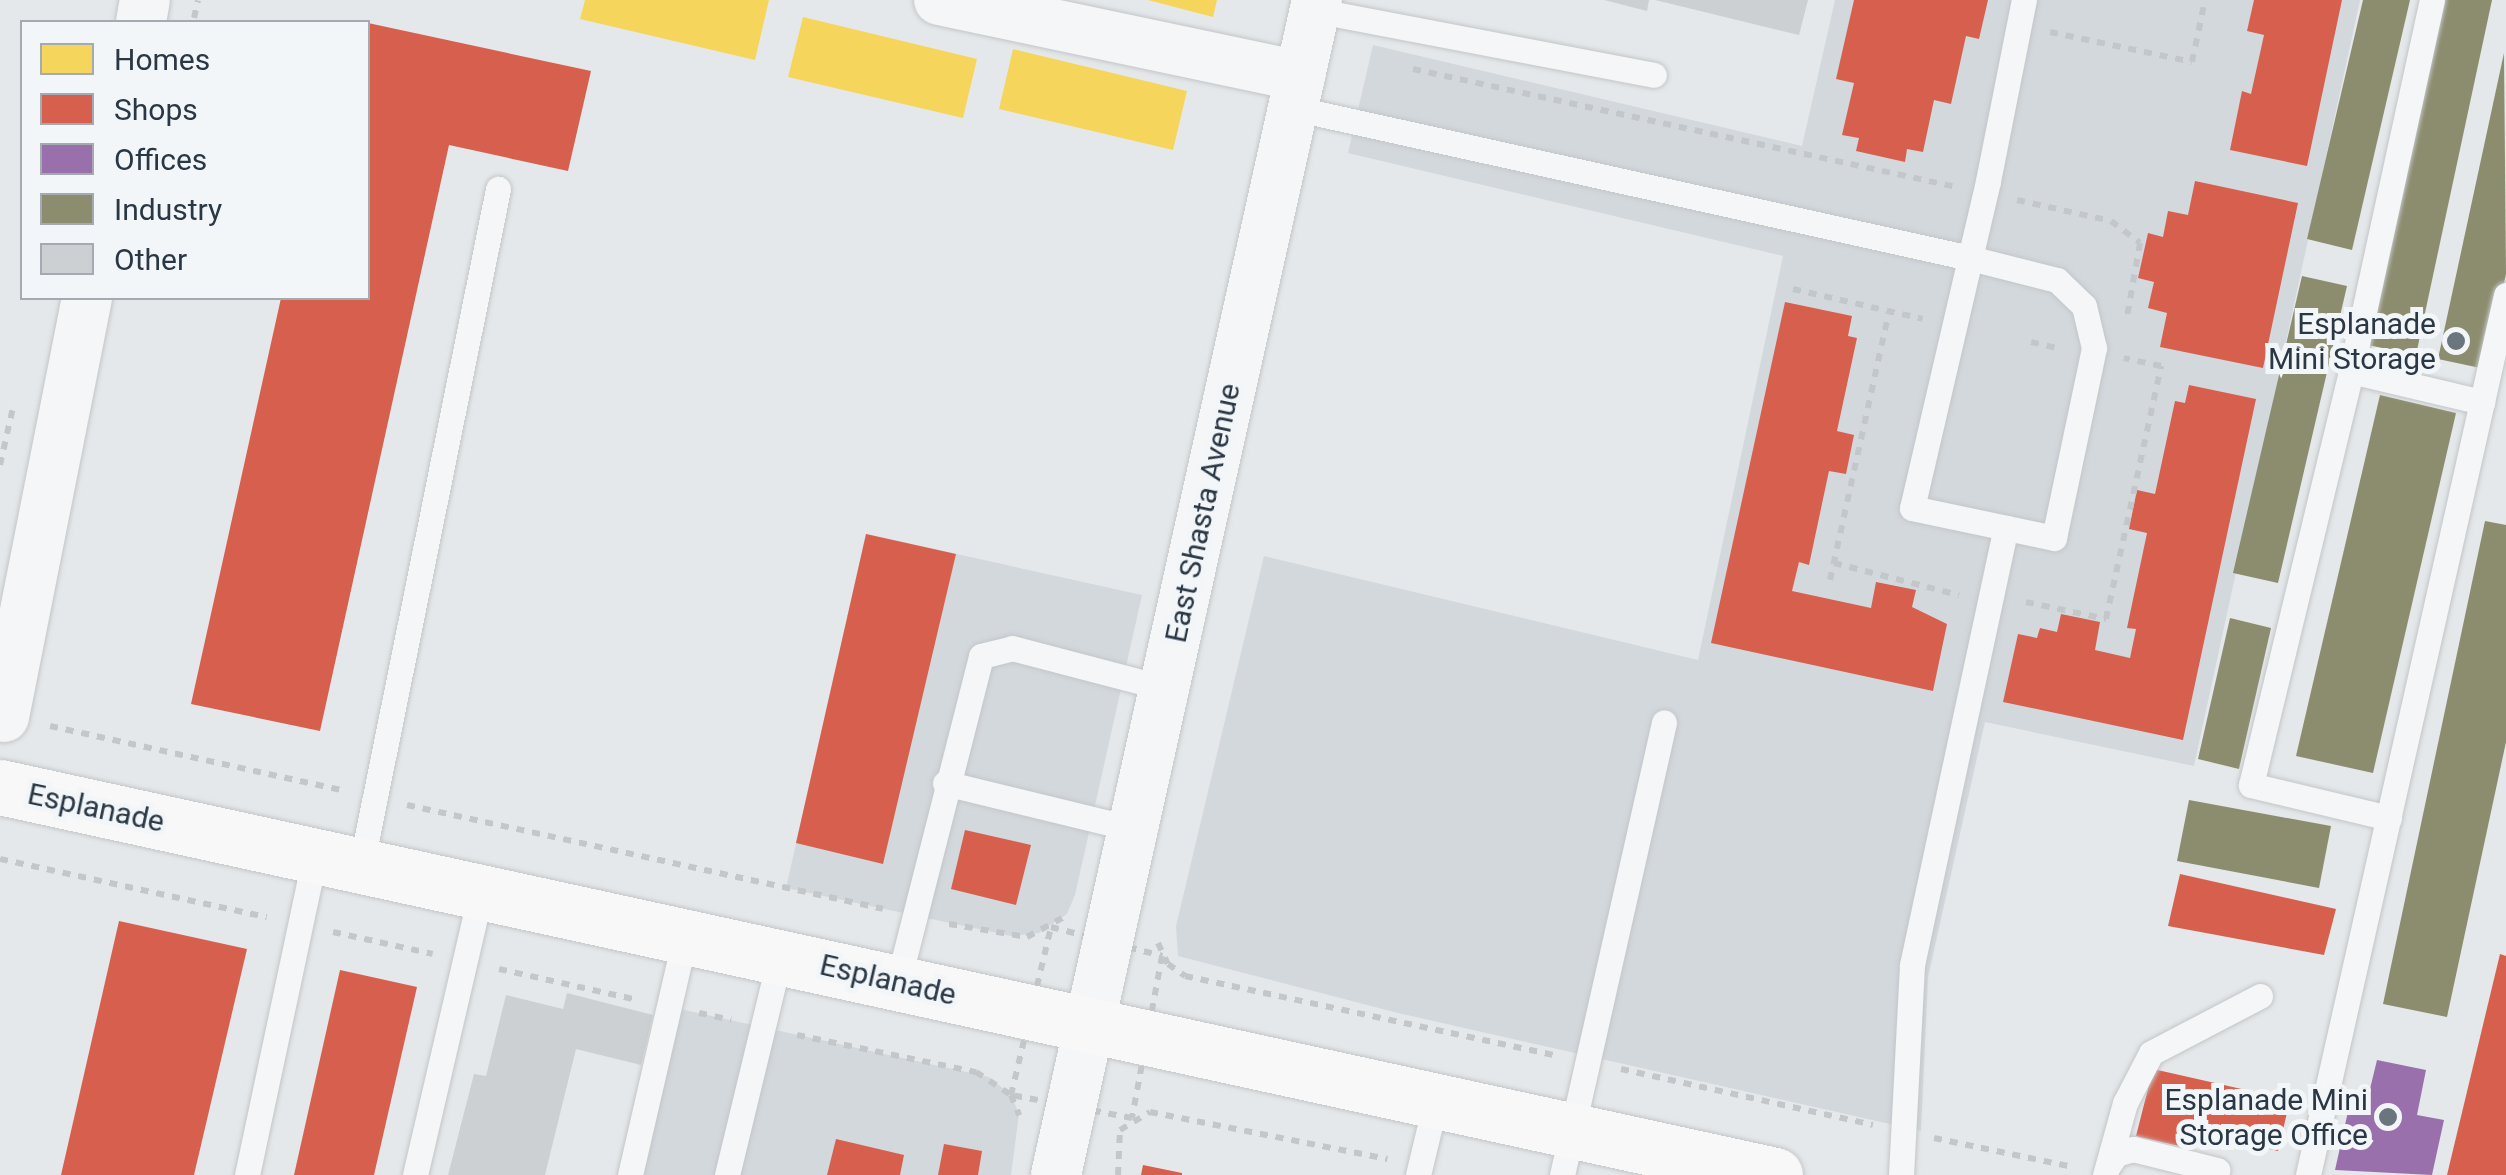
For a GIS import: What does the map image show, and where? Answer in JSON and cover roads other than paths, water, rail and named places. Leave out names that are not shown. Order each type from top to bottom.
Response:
[{"type":"main road","name":"Esplanade","points":[[0,787],[1436,1100],[1566,1152],[1775,1175]]},
{"type":"street","points":[[940,0],[1296,92]]},
{"type":"street","name":"East Shasta Avenue","points":[[1056,1175],[1316,5]]},
{"type":"street","points":[[4,717],[87,300]]},
{"type":"lane","points":[[1296,92],[1970,258],[2057,280],[2084,306],[2092,325],[2094,348],[2054,538],[1912,508],[1970,258],[2024,0]]},
{"type":"lane","points":[[2388,818],[2250,785],[2351,372],[2432,0]]},
{"type":"lane","points":[[1316,5],[1654,75]]},
{"type":"lane","points":[[247,1175],[300,925],[375,798],[498,189]]},
{"type":"lane","points":[[2308,1175],[2506,295]]},
{"type":"lane","points":[[2351,372],[2482,402]]},
{"type":"lane","points":[[1901,1175],[1912,964],[2006,528]]},
{"type":"lane","points":[[898,982],[974,673],[993,648],[1164,688]]},
{"type":"lane","points":[[1566,1152],[1664,722]]},
{"type":"lane","points":[[945,784],[1133,829]]},
{"type":"lane","points":[[415,1175],[481,892]]},
{"type":"lane","points":[[630,1175],[685,936]]},
{"type":"lane","points":[[727,1175],[780,956]]},
{"type":"lane","points":[[2106,1170],[2126,1103],[2151,1053],[2260,996]]},
{"type":"lane","points":[[1419,1170],[1436,1100]]},
{"type":"lane","points":[[2106,1170],[2116,1154],[2133,1149],[2216,1170]]},
{"type":"place","name":"Esplanade Mini Storage","points":[[2456,341]]},
{"type":"place","name":"Esplanade Mini Storage Office","points":[[2388,1117]]}]
